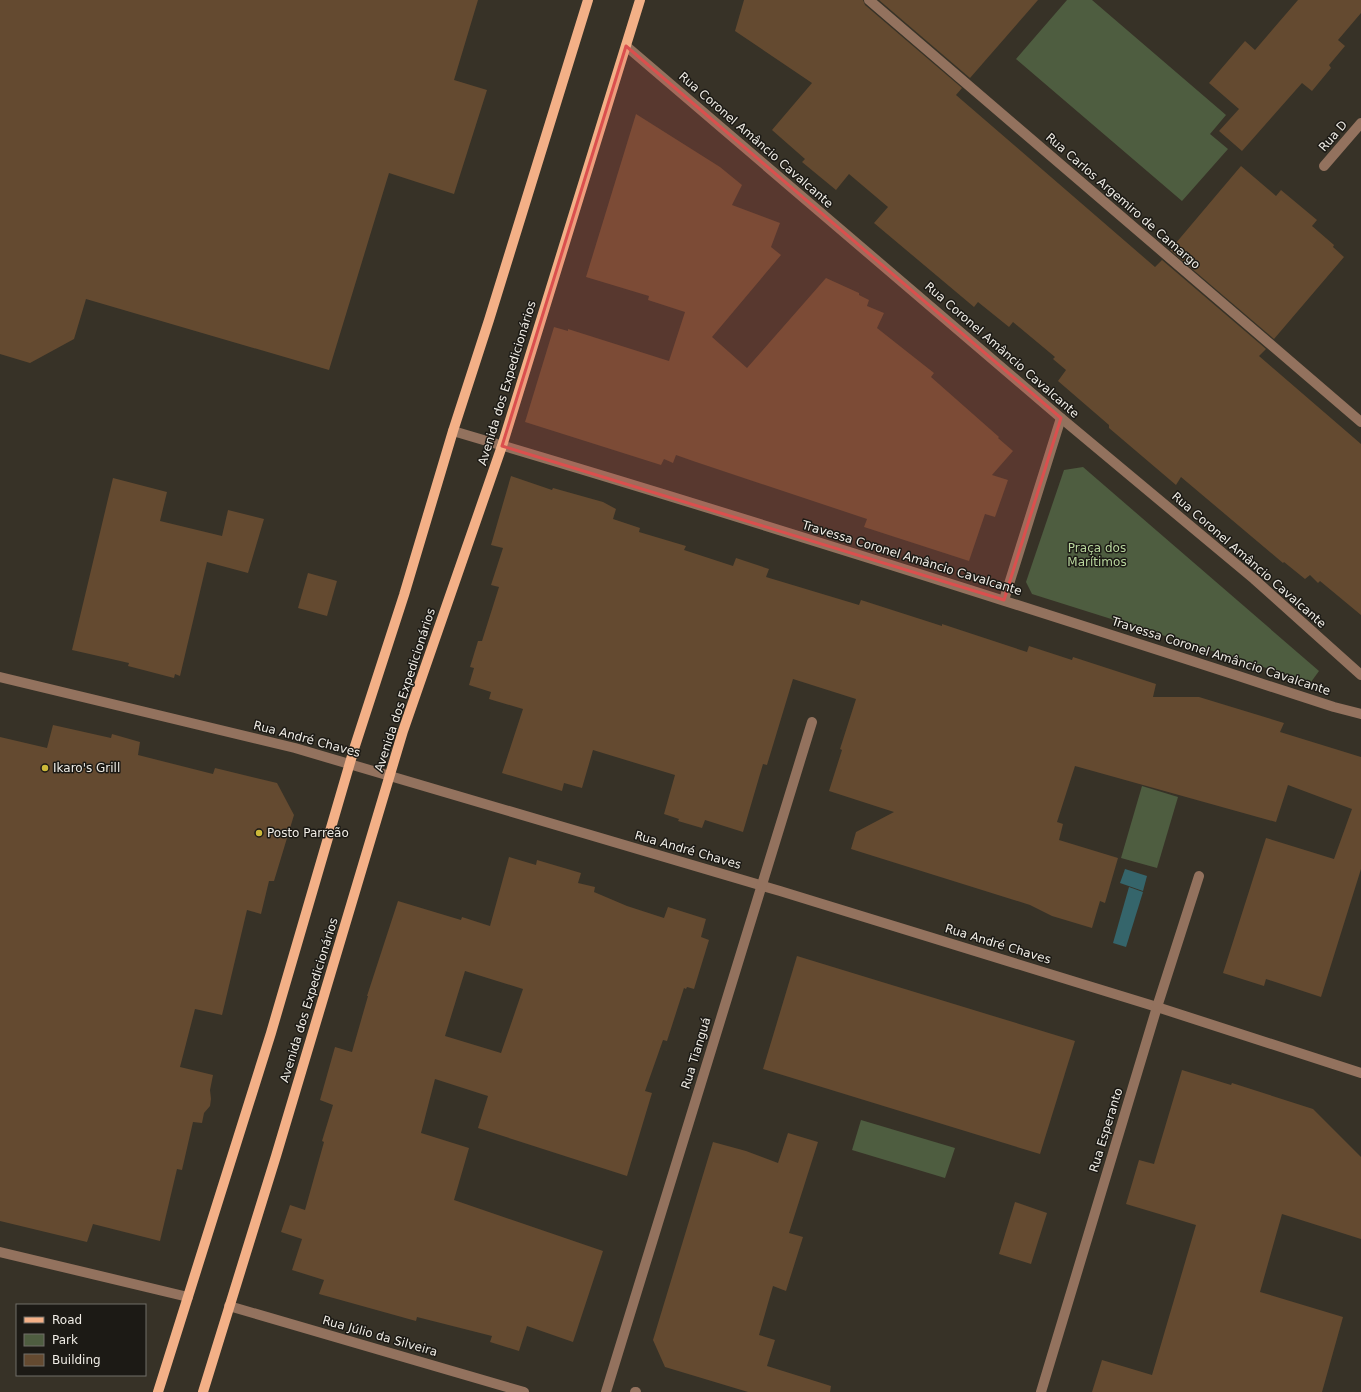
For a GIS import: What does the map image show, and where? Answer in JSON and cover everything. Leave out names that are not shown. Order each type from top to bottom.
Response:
[{"type":"main road","points":[[158,1392],[271,1033],[350,764],[404,595],[453,431],[588,0]]},
{"type":"main road","name":"Avenida dos Expedicionários","points":[[203,1392],[276,1156],[403,731],[502,446],[640,0]]},
{"type":"street","name":"Rua Carlos Argemiro de Camargo","points":[[868,0],[1361,422]]},
{"type":"street","name":"Rua Coronel Amâncio Cavalcante","points":[[626,46],[1061,418],[1254,579],[1361,675]]},
{"type":"street","name":"Rua D","points":[[1324,166],[1361,123]]},
{"type":"street","points":[[1004,600],[1061,418]]},
{"type":"street","name":"Travessa Coronel Amâncio Cavalcante","points":[[453,431],[1004,600],[1361,714]]},
{"type":"street","name":"Rua André Chaves","points":[[0,677],[295,748],[350,764],[762,886],[1157,1007],[1361,1073]]},
{"type":"street","name":"Rua Tianguá","points":[[606,1392],[812,722]]},
{"type":"street","name":"Rua Esperanto","points":[[1041,1392],[1157,1007],[1199,876]]},
{"type":"street","points":[[0,1252],[188,1297]]},
{"type":"street","name":"Rua Júlio da Silveira","points":[[229,1306],[524,1392]]},
{"type":"highlighted area","points":[[626,46],[1061,418],[1004,600],[502,446]]},
{"type":"green space","points":[[1067,0],[1092,0],[1226,115],[1210,134],[1228,149],[1182,201],[1016,59]]},
{"type":"green space","name":"Praça dos Marítimos","points":[[1083,467],[1319,671],[1311,682],[1032,594],[1026,582],[1064,470]]},
{"type":"green space","points":[[1142,786],[1178,797],[1157,868],[1121,858]]},
{"type":"green space","points":[[861,1120],[955,1148],[945,1178],[852,1150]]},
{"type":"water","points":[[1125,869],[1147,876],[1143,891],[1120,883]]},
{"type":"water","points":[[1129,887],[1143,892],[1126,947],[1113,943]]},
{"type":"building","points":[[0,0],[478,0],[454,80],[487,90],[454,194],[389,173],[329,370],[86,299],[74,339],[30,363],[0,354]]},
{"type":"building","points":[[744,0],[863,0],[865,5],[962,88],[956,95],[1155,267],[1162,260],[1266,349],[1259,356],[1361,444],[1361,615],[1320,581],[1318,583],[1310,575],[1305,579],[1284,562],[1283,563],[1181,477],[1176,485],[1109,428],[1109,425],[1058,381],[1066,370],[1053,359],[1055,357],[1013,322],[1009,327],[978,302],[974,307],[874,223],[888,207],[849,174],[836,190],[802,162],[805,159],[772,130],[812,83],[735,31]]},
{"type":"building","points":[[879,0],[1038,0],[970,78]]},
{"type":"building","points":[[1298,0],[1361,0],[1361,13],[1338,40],[1345,46],[1329,65],[1331,68],[1312,91],[1302,83],[1242,151],[1219,131],[1239,109],[1209,83],[1245,41],[1255,50]]},
{"type":"building","points":[[636,114],[720,167],[742,185],[732,205],[780,223],[771,247],[781,255],[712,337],[747,368],[826,278],[859,293],[859,295],[869,300],[867,306],[884,313],[877,328],[934,373],[931,377],[1013,451],[992,475],[1008,480],[995,517],[985,514],[969,561],[864,527],[867,519],[676,455],[673,463],[664,459],[661,465],[525,422],[554,327],[568,331],[568,329],[669,361],[685,312],[648,300],[649,296],[586,277]]},
{"type":"building","points":[[1241,166],[1276,196],[1281,190],[1317,220],[1312,226],[1334,245],[1333,247],[1344,257],[1274,339],[1170,250]]},
{"type":"building","points":[[511,476],[552,490],[553,488],[603,502],[616,509],[613,519],[640,528],[639,532],[686,546],[684,550],[733,566],[736,558],[769,569],[766,577],[859,605],[861,600],[942,626],[942,624],[1027,652],[1029,646],[1072,660],[1073,657],[1156,684],[1153,697],[1199,697],[1284,723],[1280,732],[1361,757],[1361,869],[1321,997],[1266,979],[1264,986],[1223,973],[1266,838],[1334,859],[1352,809],[1288,785],[1276,822],[1075,766],[1057,822],[1063,824],[1059,840],[1118,858],[1105,903],[1100,901],[1092,928],[1052,916],[1030,905],[851,849],[856,832],[894,812],[829,791],[842,750],[840,749],[856,699],[793,679],[767,765],[763,764],[743,832],[705,820],[702,828],[678,821],[679,819],[664,814],[675,775],[593,750],[582,788],[564,783],[562,791],[502,773],[523,709],[489,699],[491,692],[469,685],[474,668],[470,667],[478,641],[482,641],[499,587],[491,585],[503,548],[491,545]]},
{"type":"building","points":[[113,478],[167,492],[160,521],[222,536],[228,510],[264,519],[248,573],[207,562],[180,676],[175,674],[174,678],[128,666],[129,663],[72,650]]},
{"type":"building","points":[[308,573],[337,581],[327,616],[298,608]]},
{"type":"building","points":[[53,725],[111,738],[112,734],[140,742],[138,755],[213,774],[215,768],[277,783],[294,815],[274,881],[269,881],[261,914],[247,910],[222,1015],[195,1009],[180,1067],[213,1075],[210,1090],[210,1106],[204,1113],[202,1123],[193,1122],[182,1170],[177,1169],[160,1241],[93,1224],[87,1242],[0,1221],[0,737],[47,748]]},
{"type":"building","points":[[509,857],[536,865],[537,860],[581,873],[578,883],[595,887],[594,892],[627,906],[664,918],[668,907],[706,919],[701,937],[709,940],[694,989],[687,987],[686,989],[684,988],[667,1041],[663,1040],[645,1091],[652,1093],[627,1176],[478,1128],[488,1096],[435,1079],[421,1133],[469,1148],[454,1200],[603,1251],[573,1342],[527,1326],[519,1351],[490,1342],[492,1336],[417,1317],[416,1321],[319,1294],[324,1280],[292,1270],[302,1239],[281,1232],[290,1205],[305,1210],[324,1142],[322,1141],[333,1105],[320,1100],[335,1047],[352,1052],[367,996],[398,901],[461,920],[462,917],[490,926]],"holes":[[[465,971],[523,989],[501,1053],[445,1036]]]},
{"type":"building","points":[[797,956],[1075,1041],[1040,1154],[763,1069]]},
{"type":"building","points":[[1182,1070],[1231,1085],[1232,1083],[1313,1109],[1361,1157],[1361,1239],[1282,1214],[1260,1292],[1343,1317],[1322,1392],[1092,1392],[1102,1360],[1152,1375],[1196,1225],[1126,1204],[1139,1160],[1154,1164]]},
{"type":"building","points":[[788,1133],[818,1142],[789,1233],[803,1237],[786,1291],[773,1286],[759,1335],[775,1340],[767,1366],[831,1386],[830,1392],[748,1392],[665,1367],[653,1340],[713,1142],[746,1151],[778,1163]]},
{"type":"building","points":[[1015,1202],[1047,1213],[1031,1264],[999,1254]]},
{"type":"place","name":"Ikaro's Grill","points":[[45,768]]},
{"type":"place","name":"Posto Parreão","points":[[259,833]]}]
